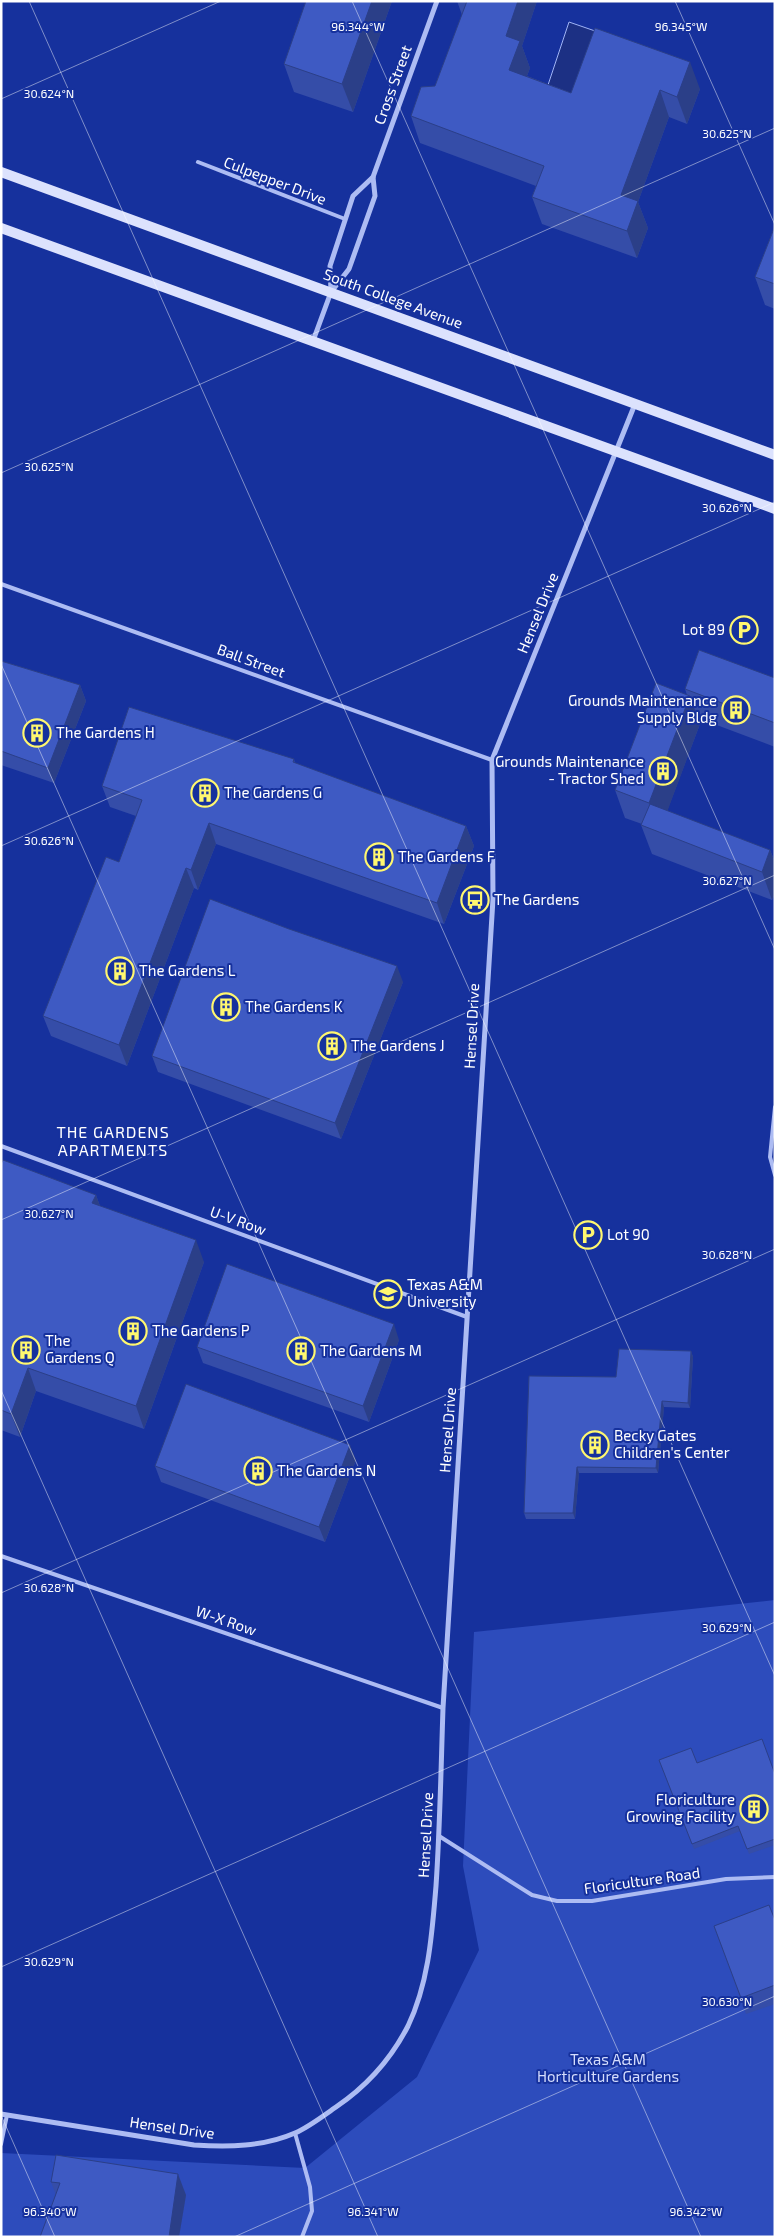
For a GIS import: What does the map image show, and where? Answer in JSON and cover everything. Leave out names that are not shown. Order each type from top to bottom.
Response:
[{"type":"main road","name":"South College Avenue","points":[[1,172],[775,455]]},
{"type":"main road","points":[[1,228],[775,509]]},
{"type":"street","name":"Cross Street","points":[[331,292],[330,266],[353,196],[373,176],[437,1]]},
{"type":"street","name":"Cross Street","points":[[313,342],[331,292],[349,269],[375,196],[373,176]]},
{"type":"street","name":"Hensel Drive","points":[[4,2114],[194,2145],[221,2147],[257,2145],[295,2133],[348,2098],[372,2078],[388,2058],[407,2026],[420,1997],[432,1929],[440,1836],[443,1708],[493,899],[492,760],[636,404]]},
{"type":"lane","name":"Culpepper Drive","points":[[198,162],[345,219]]},
{"type":"lane","name":"Ball Street","points":[[1,584],[492,760]]},
{"type":"lane","points":[[775,1107],[770,1157],[775,1175]]},
{"type":"lane","name":"U-V Row","points":[[1,1146],[467,1317]]},
{"type":"lane","name":"W-X Row","points":[[1,1556],[443,1708]]},
{"type":"lane","name":"Floriculture Road","points":[[440,1836],[532,1895],[557,1901],[592,1901],[726,1880],[775,1877]]},
{"type":"lane","points":[[1,2144],[4,2114]]},
{"type":"lane","points":[[295,2133],[310,2187],[312,2211],[302,2237]]},
{"type":"green space","name":"Texas A&M Horticulture Gardens","points":[[775,1600],[775,2237],[1,2237],[1,2153],[305,2168],[417,2077],[479,1950],[463,1866],[474,1632]]},
{"type":"shaded area","points":[[569,22],[598,32],[575,101],[546,91]]},
{"type":"building","points":[[306,1],[372,1],[342,84],[284,64]]},
{"type":"building","points":[[467,1],[518,1],[506,36],[520,41],[509,70],[571,93],[595,28],[690,62],[677,97],[660,90],[621,195],[638,201],[627,231],[532,197],[544,166],[411,116],[421,87],[435,86]]},
{"type":"building","points":[[775,226],[775,284],[755,277]]},
{"type":"building","points":[[699,650],[775,678],[775,723],[685,689]]},
{"type":"building","name":"The Gardens H","points":[[1,661],[80,685],[48,768],[1,751]]},
{"type":"building","points":[[656,683],[690,696],[649,803],[615,790]]},
{"type":"building","points":[[129,707],[294,759],[293,762],[466,826],[437,903],[209,823],[191,870],[186,868],[119,1045],[43,1016],[106,857],[119,862],[142,800],[102,786]]},
{"type":"building","points":[[650,804],[770,850],[762,872],[641,825]]},
{"type":"building","points":[[210,899],[289,929],[397,966],[335,1123],[152,1056]]},
{"type":"building","points":[[3,1160],[96,1195],[92,1203],[196,1240],[136,1406],[28,1368],[11,1414],[1,1410],[1,1164]]},
{"type":"building","name":"The Gardens M","points":[[227,1264],[394,1324],[363,1406],[197,1347]]},
{"type":"building","name":"Becky Gates Children's Center","points":[[619,1349],[691,1351],[688,1403],[662,1401],[656,1468],[577,1467],[573,1513],[524,1513],[529,1376],[616,1377]]},
{"type":"building","name":"The Gardens N","points":[[186,1384],[350,1445],[319,1527],[155,1466]]},
{"type":"building","points":[[762,1739],[775,1774],[775,1839],[747,1849],[738,1826],[692,1844],[659,1760],[691,1748],[697,1763]]},
{"type":"building","points":[[769,1905],[775,1920],[775,1985],[741,1998],[714,1926]]},
{"type":"building","points":[[56,2155],[178,2174],[169,2237],[40,2237],[60,2183],[51,2182]]},
{"type":"place","name":"Lot 89","points":[[744,630]]},
{"type":"place","name":"Grounds Maintenance Supply Bldg","points":[[736,710]]},
{"type":"place","name":"The Gardens H","points":[[37,733]]},
{"type":"place","name":"Grounds Maintenance - Tractor Shed","points":[[663,771]]},
{"type":"place","name":"The Gardens G","points":[[205,793]]},
{"type":"place","name":"The Gardens F","points":[[379,857]]},
{"type":"place","name":"The Gardens","points":[[475,900]]},
{"type":"place","name":"The Gardens L","points":[[120,971]]},
{"type":"place","name":"The Gardens K","points":[[226,1007]]},
{"type":"place","name":"The Gardens J","points":[[332,1046]]},
{"type":"place","name":"Lot 90","points":[[588,1235]]},
{"type":"place","name":"Texas A&M University","points":[[388,1294]]},
{"type":"place","name":"The Gardens P","points":[[133,1331]]},
{"type":"place","name":"The Gardens Q","points":[[26,1350]]},
{"type":"place","name":"The Gardens M","points":[[301,1351]]},
{"type":"place","name":"Becky Gates Children's Center","points":[[595,1445]]},
{"type":"place","name":"The Gardens N","points":[[258,1471]]},
{"type":"place","name":"Floriculture Growing Facility","points":[[754,1809]]},
{"type":"district","name":"THE GARDENS APARTMENTS","points":[[113,1141]]}]
